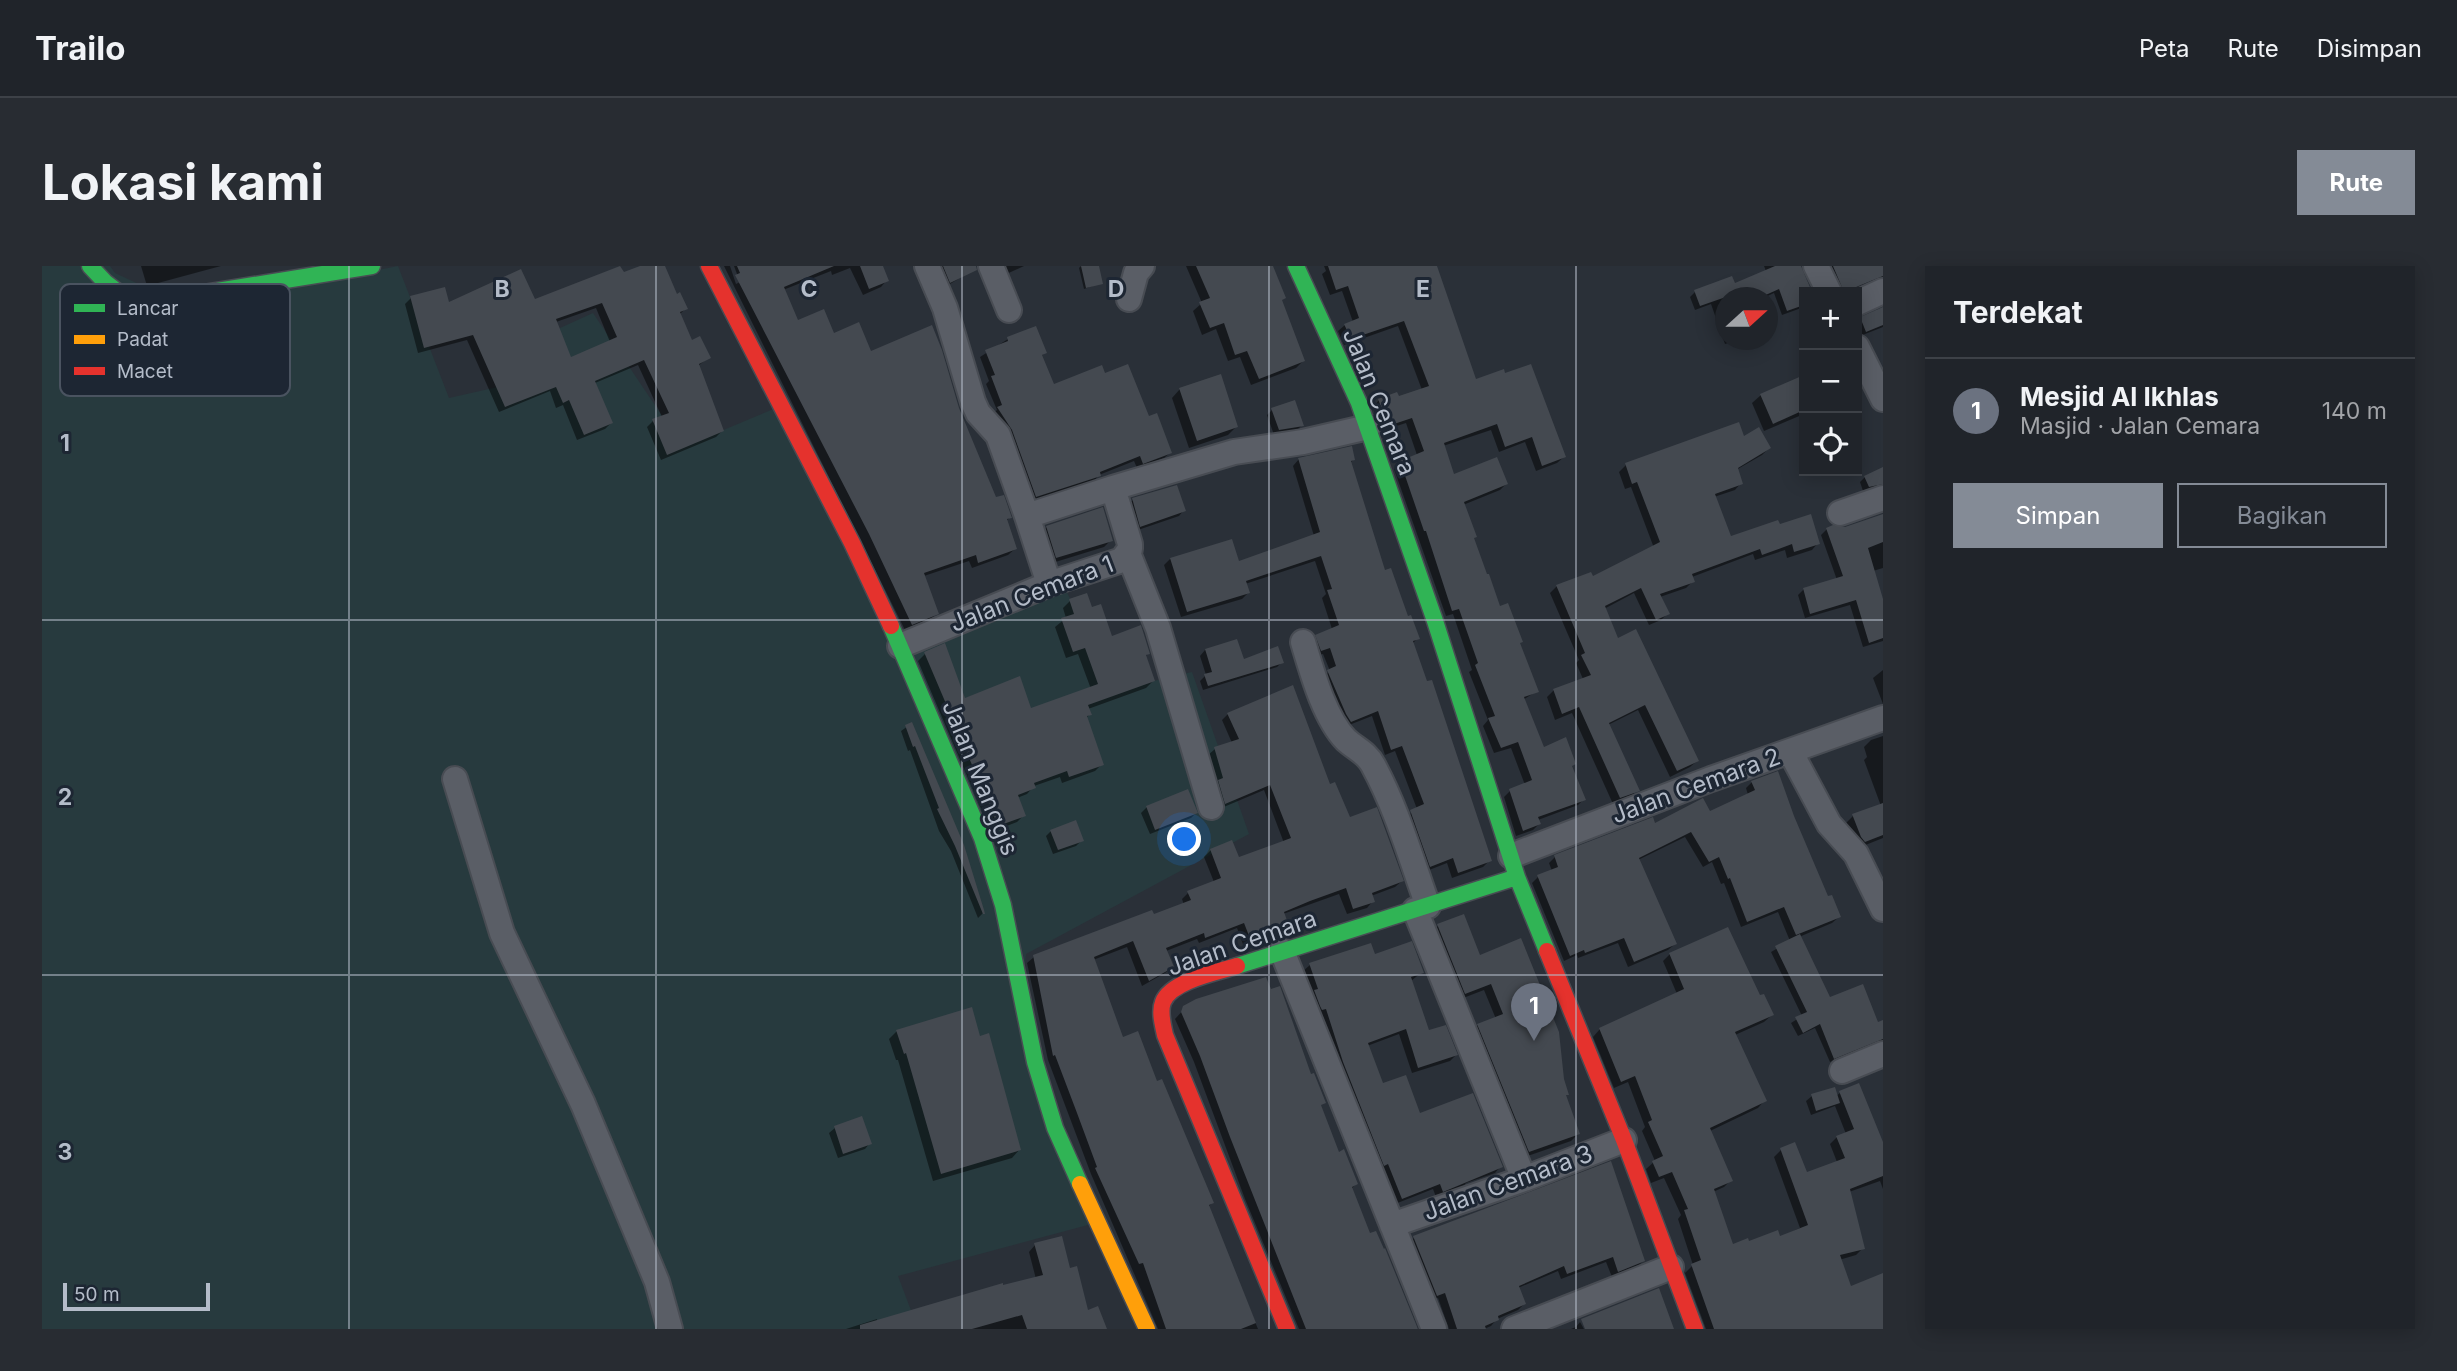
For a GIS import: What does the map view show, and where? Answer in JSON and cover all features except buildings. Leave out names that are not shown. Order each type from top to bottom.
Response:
[{"type":"street","points":[[90,266],[104,284]]},
{"type":"street","points":[[268,284],[372,266]]},
{"type":"street","name":"Jalan Manggis","points":[[709,266],[823,484],[900,646],[982,838],[993,868],[1035,1062],[1055,1128],[1147,1329]]},
{"type":"street","points":[[927,266],[945,308],[972,402],[998,435],[1049,584]]},
{"type":"street","points":[[991,266],[1009,310]]},
{"type":"street","points":[[1129,299],[1136,273],[1142,266]]},
{"type":"street","name":"Jalan Cemara","points":[[1296,266],[1368,427],[1435,621],[1514,867],[1624,1140],[1695,1329]]},
{"type":"street","points":[[1816,266],[1826,287]]},
{"type":"street","points":[[1862,301],[1883,291]]},
{"type":"street","points":[[1858,350],[1883,399]]},
{"type":"street","points":[[1027,516],[1234,452],[1303,442],[1368,427]]},
{"type":"street","name":"Jalan Cemara 1","points":[[900,646],[1049,584],[1122,560],[1128,553],[1130,544],[1113,488]]},
{"type":"street","points":[[1840,513],[1883,498]]},
{"type":"street","points":[[1128,553],[1158,628],[1210,807]]},
{"type":"street","points":[[1303,642],[1315,684],[1331,717],[1346,739],[1368,756],[1390,802],[1421,908],[1524,1179]]},
{"type":"street","name":"Jalan Cemara 2","points":[[1514,867],[1790,751],[1883,718]]},
{"type":"street","points":[[1790,751],[1829,824],[1856,854],[1883,909]]},
{"type":"street","points":[[455,779],[502,933],[593,1128],[657,1282],[670,1329]]},
{"type":"street","name":"Jalan Cemara","points":[[1287,1329],[1165,1035],[1161,1004],[1164,995],[1188,981],[1421,908],[1514,867]]},
{"type":"street","points":[[1282,951],[1434,1329]]},
{"type":"street","points":[[1842,1071],[1883,1054]]},
{"type":"street","name":"Jalan Cemara 3","points":[[1392,1224],[1524,1179],[1624,1140]]},
{"type":"street","points":[[1514,1329],[1671,1267]]},
{"type":"green space","points":[[42,266],[110,266],[115,273],[139,284],[60,284],[60,396],[290,396],[290,288],[398,266],[449,398],[538,378],[547,334],[593,313],[683,447],[776,408],[899,641],[1055,569],[1101,659],[1141,684],[1192,672],[1249,834],[1026,954],[1021,1005],[1099,1222],[898,1276],[918,1329],[42,1329]]},
{"type":"traffic: fast","points":[[90,266],[108,284]]},
{"type":"traffic: fast","points":[[260,284],[372,266]]},
{"type":"traffic: fast","points":[[1296,266],[1359,403],[1435,621],[1517,877],[1547,951]]},
{"type":"traffic: fast","points":[[891,626],[982,838],[1003,905],[1035,1062],[1055,1128],[1080,1184]]},
{"type":"traffic: fast","points":[[1237,966],[1517,877]]},
{"type":"traffic: slow","points":[[1080,1184],[1147,1329]]},
{"type":"traffic: jam","points":[[709,266],[852,543],[891,626]]},
{"type":"traffic: jam","points":[[1547,951],[1624,1140],[1695,1329]]},
{"type":"traffic: jam","points":[[1237,966],[1196,978],[1175,988],[1163,1002],[1162,1018],[1165,1035],[1287,1329]]},
{"type":"place","name":"Mesjid Al Ikhlas","points":[[1534,1041]]}]
